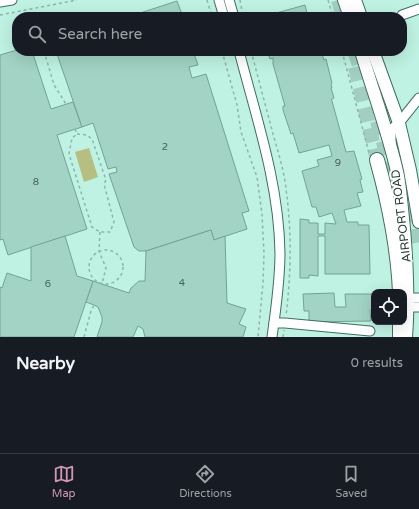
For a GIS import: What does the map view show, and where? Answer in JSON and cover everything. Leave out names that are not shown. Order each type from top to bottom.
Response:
[{"type":"highway","points":[[377,160],[385,188],[397,252],[411,300]]},
{"type":"highway","points":[[400,325],[400,337]]},
{"type":"main road","points":[[344,0],[348,12]]},
{"type":"main road","points":[[355,0],[359,12]]},
{"type":"main road","name":"AIRPORT ROAD","points":[[362,56],[398,177],[411,300],[406,337]]},
{"type":"main road","name":"AIRPORT ROAD","points":[[375,56],[399,124],[410,170],[419,222]]},
{"type":"street","points":[[0,2],[12,0]]},
{"type":"street","points":[[219,0],[223,12]]},
{"type":"street","points":[[229,0],[233,12]]},
{"type":"street","points":[[418,0],[419,4]]},
{"type":"street","points":[[407,13],[419,9]]},
{"type":"street","points":[[240,56],[269,164],[277,213],[280,253],[277,302],[272,337]]},
{"type":"street","points":[[390,148],[394,127],[399,124],[419,98]]},
{"type":"street","points":[[274,323],[370,331]]},
{"type":"path","points":[[19,12],[77,0]]},
{"type":"path","points":[[207,0],[211,12]]},
{"type":"path","points":[[240,0],[242,12]]},
{"type":"path","points":[[328,0],[332,12]]},
{"type":"path","points":[[0,16],[12,14]]},
{"type":"path","points":[[45,56],[54,85],[66,104]]},
{"type":"path","points":[[223,56],[238,105],[241,132],[257,177],[262,214],[263,268],[258,337]]},
{"type":"path","points":[[75,129],[77,134]]},
{"type":"path","points":[[77,134],[87,135],[92,140],[106,180],[104,184],[114,222],[110,232],[100,232],[92,227],[69,154],[72,138],[77,134]]},
{"type":"path","points":[[100,232],[99,251],[106,268],[102,284]]},
{"type":"path","points":[[110,250],[116,252],[123,261],[124,267],[122,273],[114,282],[102,284],[93,278],[89,268],[91,258],[99,251],[110,250]]},
{"type":"path","points":[[84,337],[94,305]]},
{"type":"green space","points":[[89,148],[98,177],[84,182],[75,152]]},
{"type":"building","points":[[177,1],[181,12],[143,12]]},
{"type":"building","points":[[305,5],[307,12],[280,12]]},
{"type":"building","points":[[12,51],[12,56],[34,56],[51,109],[73,102],[82,127],[57,135],[87,229],[8,255],[3,239],[0,240],[0,55]]},
{"type":"building","points":[[58,56],[195,56],[198,65],[189,67],[192,78],[206,74],[249,211],[242,213],[247,229],[214,240],[211,230],[146,251],[139,251],[134,247],[109,174],[117,172],[116,167],[108,169],[93,123],[82,127]]},
{"type":"building","points":[[269,56],[323,56],[324,60],[326,59],[334,98],[331,100],[346,152],[354,151],[362,179],[360,180],[363,192],[357,193],[361,206],[344,210],[347,222],[358,222],[358,225],[369,225],[370,274],[325,274],[325,236],[318,236],[318,276],[309,275],[309,278],[300,278],[300,219],[309,220],[309,223],[318,223],[318,234],[325,234],[325,223],[336,224],[332,213],[319,217],[316,207],[312,207],[302,171],[319,166],[317,160],[332,156],[329,145],[299,153],[293,133],[291,134],[283,110],[283,106],[285,106],[273,64],[273,58],[270,59]]},
{"type":"building","points":[[211,230],[214,240],[225,236],[227,303],[246,309],[239,324],[246,327],[243,337],[145,337],[143,329],[138,326],[133,337],[97,337],[102,322],[102,317],[98,307],[86,302],[93,281],[129,293],[131,288],[139,281],[145,281],[146,251]]},
{"type":"building","points":[[65,236],[77,276],[93,281],[74,337],[0,337],[0,287],[2,288],[7,273],[31,281],[31,247]]},
{"type":"building","points":[[334,293],[335,307],[346,307],[345,294],[371,294],[371,321],[309,322],[309,311],[304,311],[303,294]]},
{"type":"tunnel","points":[[338,0],[342,12]]},
{"type":"tunnel","points":[[356,56],[363,76]]},
{"type":"tunnel","points":[[355,67],[377,160]]},
{"type":"tunnel","points":[[380,83],[408,186]]},
{"type":"tunnel","points":[[377,121],[392,174]]},
{"type":"tunnel","points":[[412,208],[419,246]]}]
